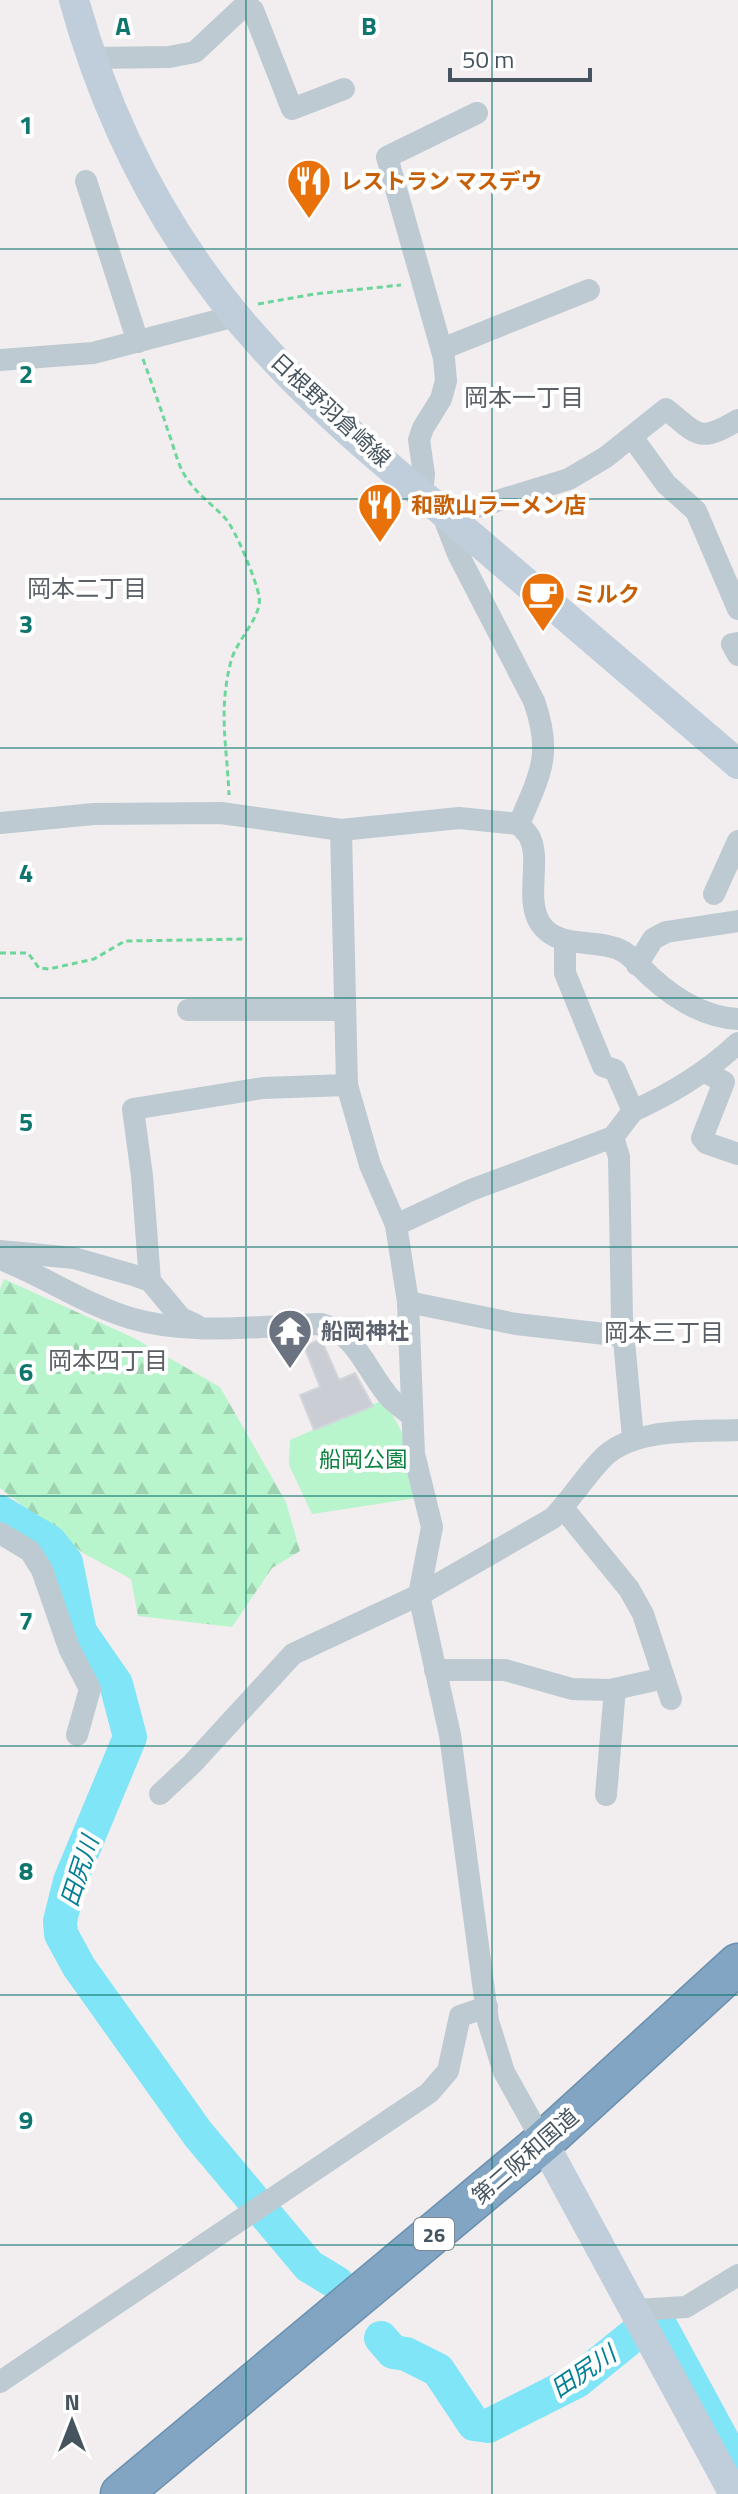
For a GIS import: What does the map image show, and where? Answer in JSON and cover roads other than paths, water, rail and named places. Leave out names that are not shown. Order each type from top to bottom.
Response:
[{"type":"highway","name":"第二阪和国道","points":[[162,2494],[385,2309],[550,2152],[738,1964]]},
{"type":"highway","name":"第二阪和国道","points":[[121,2494],[738,1998]]},
{"type":"main road","name":"日根野羽倉崎線","points":[[74,0],[90,58],[108,105],[154,198],[233,312],[265,350],[322,407],[738,764]]},
{"type":"main road","points":[[550,2152],[734,2494]]},
{"type":"street","points":[[90,58],[169,57],[195,52],[245,5],[253,10],[292,109],[344,89]]},
{"type":"street","points":[[477,113],[387,157],[442,349],[446,381],[441,399],[419,440],[424,474],[458,554],[534,701],[542,724],[545,743],[542,770],[519,824]]},
{"type":"street","points":[[86,181],[138,342]]},
{"type":"street","points":[[442,349],[589,290]]},
{"type":"street","points":[[0,360],[93,353],[233,312]]},
{"type":"street","points":[[437,506],[569,479],[606,457],[666,409],[695,433],[713,435],[738,420]]},
{"type":"street","points":[[632,437],[666,484],[696,511],[738,609]]},
{"type":"street","points":[[738,643],[732,644],[738,655]]},
{"type":"street","points":[[0,823],[94,814],[229,814],[341,830],[459,818],[519,824],[531,839],[534,906],[540,923],[565,941],[597,944],[624,952],[688,1005],[738,1019]]},
{"type":"street","points":[[341,830],[347,1085],[370,1165],[396,1225],[408,1302],[410,1414],[414,1454],[432,1527],[419,1595],[450,1735],[487,2007],[504,2072],[550,2152]]},
{"type":"street","points":[[714,894],[738,841]]},
{"type":"street","points":[[637,965],[653,939],[666,932],[738,921]]},
{"type":"street","points":[[565,941],[565,973],[603,1066],[615,1070],[633,1111]]},
{"type":"street","points":[[188,1010],[345,1010]]},
{"type":"street","points":[[396,1225],[471,1190],[613,1137],[633,1111],[671,1094],[705,1072],[738,1043]]},
{"type":"street","points":[[705,1072],[724,1082],[702,1138],[706,1143],[738,1154]]},
{"type":"street","points":[[150,1281],[133,1109],[263,1088],[347,1085]]},
{"type":"street","points":[[613,1137],[619,1157],[623,1336],[633,1438]]},
{"type":"street","points":[[0,1251],[74,1258],[150,1281],[181,1318],[198,1326]]},
{"type":"street","points":[[0,1259],[130,1318],[167,1325],[321,1324],[335,1327],[347,1337],[388,1397],[410,1414]]},
{"type":"street","points":[[408,1302],[516,1324],[623,1336]]},
{"type":"street","points":[[160,1794],[192,1764],[293,1654],[419,1595],[553,1518],[603,1457],[633,1438],[738,1430]]},
{"type":"street","points":[[435,1670],[505,1670],[572,1689],[668,1688],[643,1614],[629,1589],[563,1508]]},
{"type":"street","points":[[0,1533],[30,1551],[42,1570],[69,1648],[90,1689],[77,1735]]},
{"type":"street","points":[[606,1795],[615,1689]]},
{"type":"street","points":[[0,2382],[429,2093],[448,2071],[460,2016],[487,2007]]},
{"type":"street","points":[[636,2310],[686,2307],[738,2275]]},
{"type":"waterway","name":"田尻川","points":[[0,1512],[50,1542],[66,1562],[80,1632],[116,1684],[130,1737],[70,1881],[60,1921],[61,1934],[79,1967],[198,2134],[309,2266],[337,2283]]},
{"type":"waterway","name":"田尻川","points":[[381,2338],[393,2352],[406,2354],[438,2370],[474,2424],[488,2426],[577,2381],[635,2334],[659,2323],[738,2469]]},
{"type":"place","name":"レストラン マスデウ","points":[[309,220]]},
{"type":"place","name":"和歌山ラーメン店","points":[[380,544]]},
{"type":"place","name":"ミルク","points":[[543,633]]},
{"type":"place","name":"船岡神社","points":[[290,1370]]},
{"type":"district","name":"岡本一丁目","points":[[524,397]]},
{"type":"district","name":"岡本二丁目","points":[[87,588]]},
{"type":"district","name":"岡本三丁目","points":[[664,1332]]},
{"type":"district","name":"岡本四丁目","points":[[108,1360]]},
{"type":"park label","name":"船岡公園","points":[[363,1459]]}]
